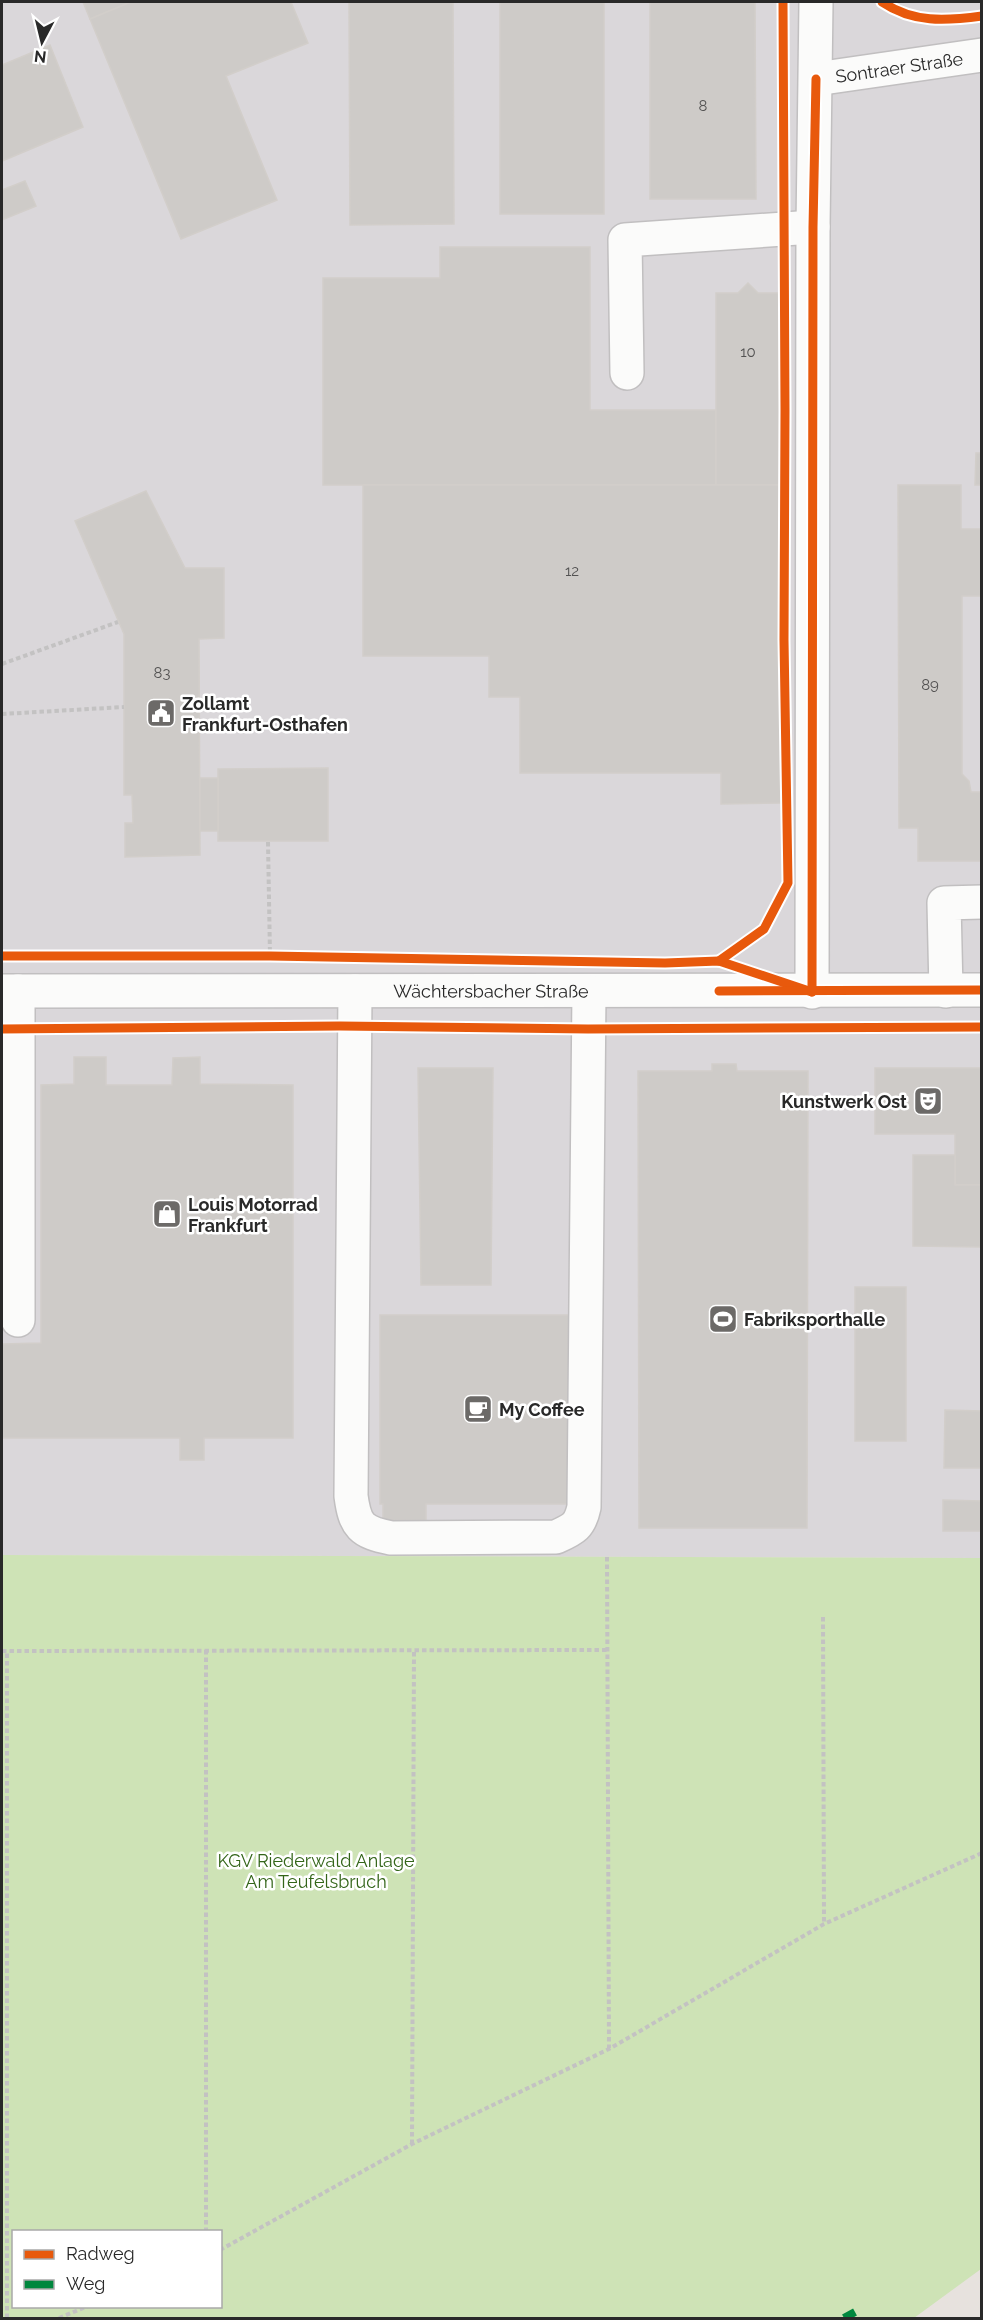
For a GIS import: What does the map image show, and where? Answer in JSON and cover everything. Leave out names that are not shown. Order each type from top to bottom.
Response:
[{"type":"street","points":[[812,992],[813,227],[816,2]]},
{"type":"street","name":"Sontraer Straße","points":[[816,79],[981,55]]},
{"type":"street","points":[[627,374],[625,240],[813,227]]},
{"type":"street","points":[[946,991],[944,903],[981,902]]},
{"type":"street","name":"Wächtersbacher Straße","points":[[10,991],[812,992],[981,990]]},
{"type":"street","points":[[10,991],[18,1320]]},
{"type":"street","points":[[355,991],[351,1496],[354,1517],[363,1528],[391,1538],[556,1537],[571,1530],[581,1521],[584,1506],[589,992]]},
{"type":"path","points":[[2,664],[118,622]]},
{"type":"path","points":[[2,714],[124,707]]},
{"type":"path","points":[[268,842],[271,990]]},
{"type":"path","points":[[607,1557],[609,2049]]},
{"type":"path","points":[[823,1617],[824,1924]]},
{"type":"path","points":[[206,1650],[206,2230]]},
{"type":"path","points":[[412,2144],[414,1650]]},
{"type":"path","points":[[7,2319],[4,1651],[607,1650]]},
{"type":"path","points":[[222,2249],[412,2144],[609,2049],[824,1924],[981,1853]]},
{"type":"path","points":[[59,2319],[86,2308]]},
{"type":"shaded area","points":[[2,2],[981,2],[981,1558],[2,1555]]},
{"type":"green space","name":"KGV Riederwald Anlage Am Teufelsbruch","points":[[2,1555],[981,1558],[981,2269],[914,2318],[2,2318]]},
{"type":"building","points":[[83,2],[131,2],[90,19]]},
{"type":"building","points":[[131,2],[291,2],[308,43],[226,76],[277,200],[181,239],[90,19]]},
{"type":"building","points":[[349,2],[453,2],[454,224],[350,225]]},
{"type":"building","points":[[500,2],[604,2],[604,214],[500,214]]},
{"type":"building","points":[[650,2],[755,2],[756,199],[650,199]]},
{"type":"building","points":[[50,45],[83,127],[2,161],[2,65]]},
{"type":"building","points":[[25,181],[36,206],[2,220],[2,190]]},
{"type":"building","points":[[440,247],[590,247],[590,410],[716,410],[716,485],[323,485],[323,278],[440,278]]},
{"type":"building","points":[[748,283],[758,293],[781,293],[781,485],[716,485],[716,293],[738,293]]},
{"type":"building","points":[[976,453],[982,453],[982,485],[975,485]]},
{"type":"building","points":[[363,485],[781,485],[781,803],[721,804],[721,773],[520,773],[520,697],[489,697],[489,656],[363,656]]},
{"type":"building","points":[[898,485],[961,485],[961,529],[982,529],[982,596],[962,596],[962,774],[969,781],[971,792],[982,792],[982,861],[918,861],[918,828],[899,828]]},
{"type":"building","points":[[146,491],[185,568],[224,568],[224,638],[199,639],[200,855],[125,857],[125,823],[133,823],[132,795],[124,795],[124,634],[75,521]]},
{"type":"building","points":[[328,768],[328,841],[218,841],[218,769]]},
{"type":"building","points":[[200,778],[218,778],[218,831],[200,831]]},
{"type":"building","name":"Louis Motorrad Frankfurt","points":[[74,1057],[106,1057],[106,1085],[172,1085],[173,1058],[200,1057],[200,1084],[293,1085],[293,1438],[204,1438],[204,1460],[180,1460],[180,1438],[2,1438],[2,1344],[41,1343],[41,1085],[74,1084]]},
{"type":"building","name":"Fabriksporthalle","points":[[712,1064],[736,1064],[737,1071],[808,1071],[807,1528],[639,1528],[638,1071],[712,1071]]},
{"type":"building","points":[[418,1068],[493,1068],[491,1285],[421,1285]]},
{"type":"building","name":"Kunstwerk Ost","points":[[875,1068],[982,1068],[981,1185],[955,1185],[955,1134],[875,1134]]},
{"type":"building","points":[[913,1155],[955,1155],[955,1185],[981,1185],[982,1156],[982,1247],[913,1246]]},
{"type":"building","points":[[855,1287],[906,1287],[906,1441],[855,1441]]},
{"type":"building","name":"My Coffee","points":[[380,1315],[576,1315],[577,1504],[426,1504],[426,1522],[383,1522],[383,1504],[380,1504]]},
{"type":"building","points":[[945,1410],[982,1411],[982,1468],[944,1468]]},
{"type":"building","points":[[943,1500],[982,1501],[982,1531],[943,1531]]},
{"type":"marked path","points":[[844,2318],[855,2312]]},
{"type":"cycle path","points":[[719,961],[764,929],[788,883],[784,640],[783,2]]},
{"type":"cycle path","points":[[882,2],[906,14],[930,19],[982,16]]},
{"type":"cycle path","points":[[812,992],[813,227],[816,79]]},
{"type":"cycle path","points":[[2,956],[270,956],[665,963],[719,961],[812,992]]},
{"type":"cycle path","points":[[719,991],[982,990]]},
{"type":"cycle path","points":[[2,1029],[340,1026],[588,1029],[982,1027]]},
{"type":"place","name":"Zollamt Frankfurt-Osthafen","points":[[161,713]]},
{"type":"place","name":"Kunstwerk Ost","points":[[928,1101]]},
{"type":"place","name":"Louis Motorrad Frankfurt","points":[[167,1214]]},
{"type":"place","name":"Fabriksporthalle","points":[[723,1319]]},
{"type":"place","name":"My Coffee","points":[[478,1409]]}]
